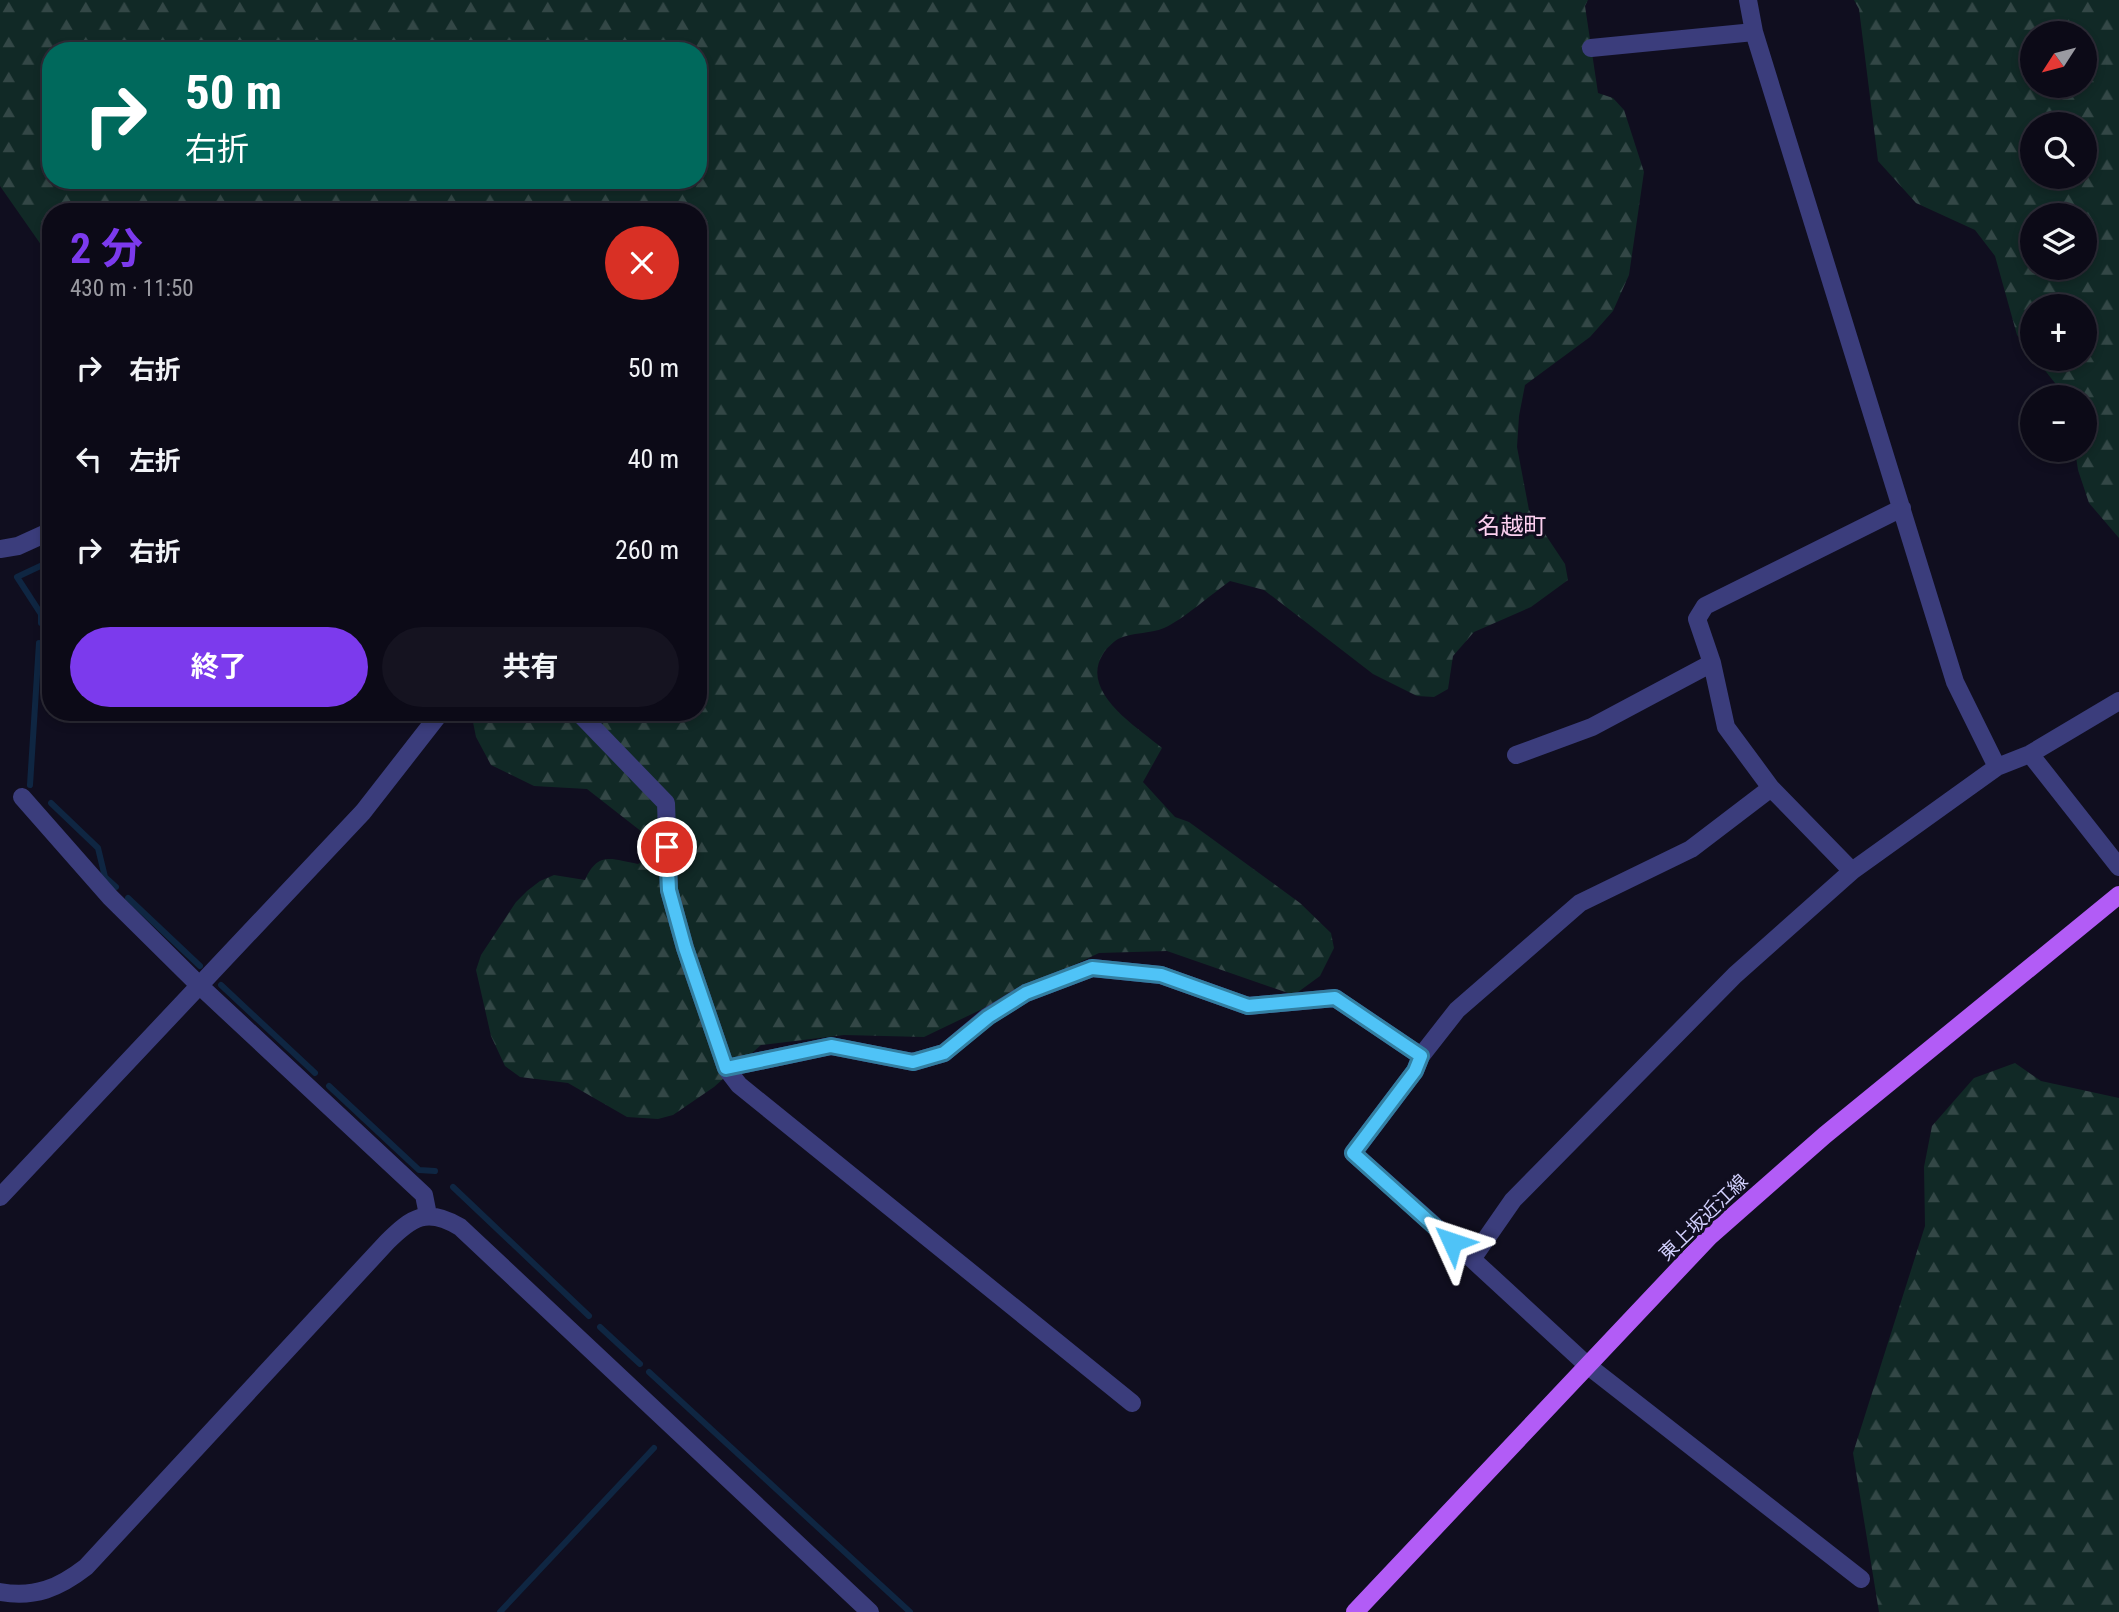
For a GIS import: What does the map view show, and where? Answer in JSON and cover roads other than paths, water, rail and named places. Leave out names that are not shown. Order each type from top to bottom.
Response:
[{"type":"main road","name":"東上坂近江線","points":[[1355,1612],[1709,1237],[1825,1135],[2119,895]]},
{"type":"street","points":[[1748,0],[1754,32],[1955,682],[1997,767]]},
{"type":"street","points":[[1591,48],[1754,32]]},
{"type":"street","points":[[1852,871],[1771,788],[1726,727],[1712,663],[1697,619],[1704,606],[1902,508]]},
{"type":"street","points":[[0,549],[18,546],[42,535]]},
{"type":"street","points":[[1516,755],[1592,727],[1712,663]]},
{"type":"street","points":[[1472,1259],[1513,1200],[1735,975],[1852,871],[1997,767],[2030,754],[2119,701]]},
{"type":"street","points":[[0,1197],[363,812],[434,721]]},
{"type":"street","points":[[587,721],[666,803],[669,890],[685,948],[726,1068],[739,1086],[1132,1403]]},
{"type":"street","points":[[2030,754],[2119,867]]},
{"type":"street","points":[[1771,788],[1691,849],[1580,903],[1457,1010],[1353,1153],[1587,1365],[1861,1578]]},
{"type":"street","points":[[22,797],[110,897],[200,986],[424,1195],[428,1215]]},
{"type":"street","points":[[726,1068],[831,1046],[913,1062],[944,1053],[988,1017],[1026,993],[1092,968],[1161,975],[1248,1006],[1335,998],[1421,1056]]},
{"type":"street","points":[[0,1592],[29,1594],[45,1591],[61,1586],[86,1567],[387,1242],[416,1218],[428,1215],[445,1218],[460,1227],[870,1612]]},
{"type":"waterway","points":[[41,623],[41,614],[17,577],[42,565]]},
{"type":"waterway","points":[[30,785],[39,643]]},
{"type":"waterway","points":[[51,803],[98,848],[105,877],[116,887]]},
{"type":"waterway","points":[[128,898],[200,966]]},
{"type":"waterway","points":[[221,985],[315,1073]]},
{"type":"waterway","points":[[329,1086],[419,1170],[435,1171]]},
{"type":"waterway","points":[[453,1187],[589,1316]]},
{"type":"waterway","points":[[600,1327],[640,1364]]},
{"type":"waterway","points":[[649,1372],[910,1612]]},
{"type":"waterway","points":[[500,1612],[654,1448]]},
{"type":"district","name":"名越町","points":[[1512,526]]}]
